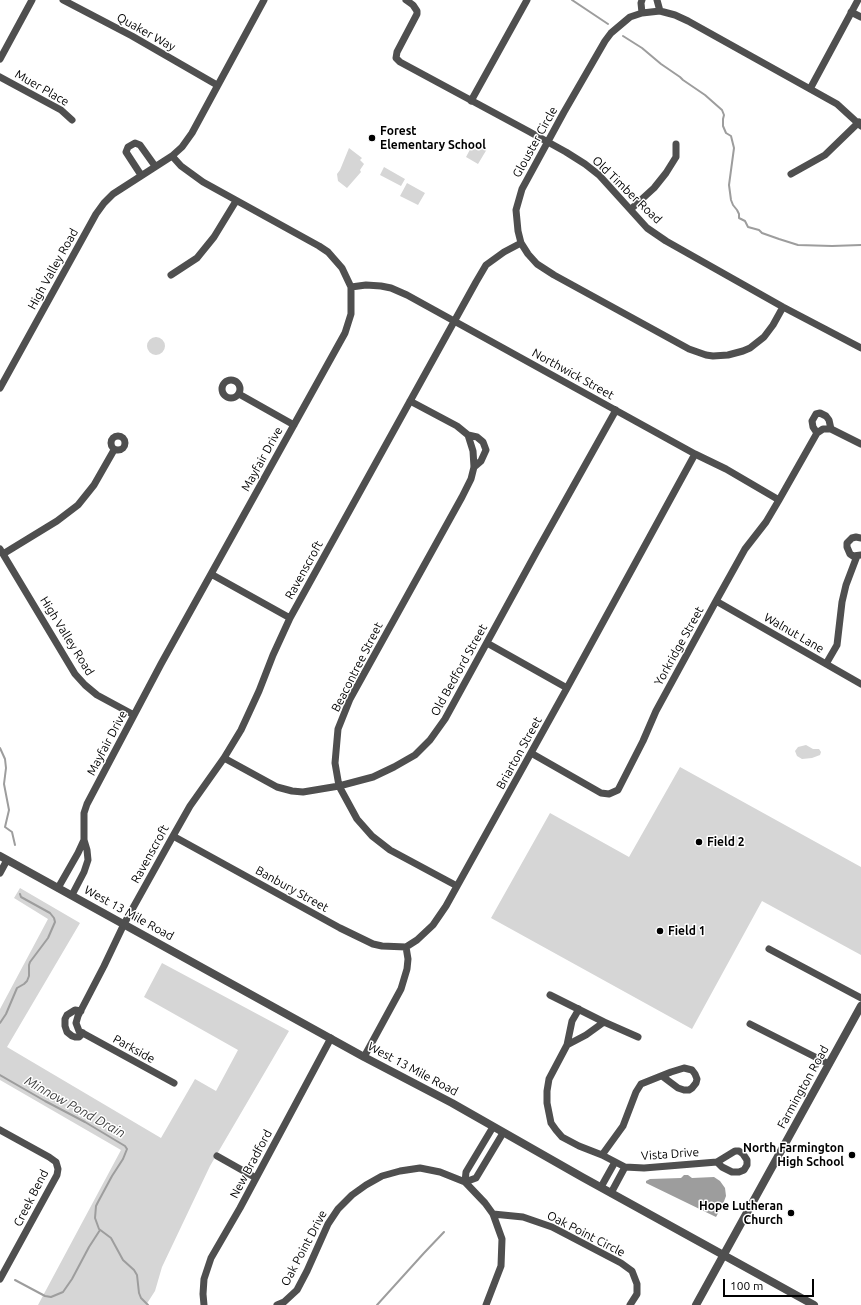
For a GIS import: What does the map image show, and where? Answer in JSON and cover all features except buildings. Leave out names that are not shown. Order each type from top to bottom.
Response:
[{"type":"street","points":[[0,58],[32,0]]},
{"type":"street","name":"Quaker Way","points":[[63,0],[132,36],[217,85]]},
{"type":"street","name":"High Valley Road","points":[[0,388],[96,214],[113,194],[172,156],[182,147],[264,0]]},
{"type":"street","name":"Old Timber Road","points":[[406,0],[413,5],[417,11],[417,14],[397,52],[396,58],[400,62],[566,152],[594,172],[631,209],[647,228],[666,241],[783,307],[861,348]]},
{"type":"street","points":[[471,101],[527,0]]},
{"type":"street","points":[[642,0],[642,13]]},
{"type":"street","points":[[657,0],[660,11]]},
{"type":"street","points":[[810,89],[858,0]]},
{"type":"street","name":"Glouster Circle","points":[[783,307],[768,332],[761,340],[750,348],[728,355],[713,356],[689,349],[554,275],[538,264],[528,254],[521,243],[518,231],[516,210],[522,189],[607,37],[630,17],[642,13],[660,11],[675,15],[688,21],[837,104],[860,124]]},
{"type":"street","points":[[851,12],[861,17]]},
{"type":"street","name":"Muer Place","points":[[0,76],[61,110],[72,120]]},
{"type":"street","points":[[792,174],[825,155],[860,124]]},
{"type":"street","points":[[141,175],[126,152],[128,147],[135,143],[140,144],[155,166]]},
{"type":"street","points":[[631,209],[654,188],[666,173],[676,157],[676,144]]},
{"type":"street","name":"Mayfair Drive","points":[[72,895],[84,872],[88,860],[84,840],[84,818],[87,804],[211,574],[347,328],[352,310],[351,287],[342,268],[328,252],[203,182],[181,166],[172,156]]},
{"type":"street","points":[[171,275],[197,258],[214,237],[236,201]]},
{"type":"street","name":"Ravenscroft","points":[[124,924],[190,806],[224,758],[241,730],[290,618],[486,265],[504,252],[521,243]]},
{"type":"street","name":"Northwick Street","points":[[351,287],[366,285],[381,286],[391,288],[407,295],[695,454],[726,469],[779,500]]},
{"type":"street","points":[[238,394],[294,425]]},
{"type":"street","name":"Beacontree Street","points":[[410,401],[457,426],[468,435],[477,437],[483,442],[486,450],[481,461],[474,467]]},
{"type":"street","name":"Old Bedford Street","points":[[224,758],[269,783],[284,789],[303,792],[339,786],[372,777],[415,755],[430,740],[445,719],[616,410]]},
{"type":"street","points":[[832,428],[826,416],[820,413],[816,414],[812,421],[813,427],[817,433],[823,429],[832,428],[861,444]]},
{"type":"street","name":"Yorkridge Street","points":[[532,753],[601,793],[610,794],[618,790],[643,741],[656,711],[716,601],[745,549],[766,522],[817,433]]},
{"type":"street","name":"Beacontree Street","points":[[457,886],[390,850],[372,836],[357,819],[339,786],[336,763],[338,729],[350,699],[471,479],[474,467],[473,451],[468,435]]},
{"type":"street","points":[[1,551],[57,520],[78,505],[94,485],[114,450]]},
{"type":"street","name":"Briarton Street","points":[[406,947],[417,940],[433,925],[446,906],[532,753],[695,454]]},
{"type":"street","points":[[826,664],[837,645],[842,602],[846,585],[859,556],[853,556],[848,551],[847,543],[852,538],[861,538]]},
{"type":"street","name":"High Valley Road","points":[[1,551],[76,674],[85,685],[97,695],[134,715]]},
{"type":"street","points":[[211,574],[290,618]]},
{"type":"street","name":"Walnut Lane","points":[[716,601],[861,684]]},
{"type":"street","points":[[487,643],[567,688]]},
{"type":"street","name":"Banbury Street","points":[[173,836],[340,928],[373,944],[406,947]]},
{"type":"street","name":"Mayfair Drive","points":[[58,888],[84,840]]},
{"type":"street","points":[[0,873],[4,858]]},
{"type":"street","name":"West 13 Mile Road","points":[[4,858],[364,1057],[452,1103],[503,1133],[814,1305]]},
{"type":"street","points":[[83,1033],[78,1028],[76,1023],[124,924]]},
{"type":"street","points":[[364,1057],[401,989],[407,969],[408,959],[406,947]]},
{"type":"street","points":[[769,949],[861,998]]},
{"type":"street","points":[[550,995],[638,1037]]},
{"type":"street","name":"Farmington Road","points":[[696,1305],[861,1006]]},
{"type":"street","name":"Parkside","points":[[81,1011],[75,1010],[67,1015],[65,1019],[65,1026],[72,1036],[79,1037],[83,1033],[174,1083]]},
{"type":"street","name":"Vista Drive","points":[[579,1010],[572,1021],[567,1045],[549,1079],[547,1091],[547,1103],[552,1123],[562,1137],[625,1167],[644,1168],[717,1162]]},
{"type":"street","points":[[567,1045],[586,1035],[604,1022]]},
{"type":"street","points":[[750,1024],[829,1064]]},
{"type":"street","name":"New Bradford","points":[[204,1305],[204,1279],[212,1258],[331,1038]]},
{"type":"street","points":[[602,1155],[623,1126],[636,1092],[641,1084],[662,1076]]},
{"type":"street","points":[[493,1127],[466,1172],[465,1182],[476,1178],[503,1133]]},
{"type":"street","name":"Creek Bend","points":[[0,1130],[49,1157],[56,1162],[58,1169],[57,1176],[0,1279]]},
{"type":"street","points":[[217,1156],[256,1178]]},
{"type":"street","points":[[601,1187],[615,1162]]},
{"type":"street","name":"Vista Drive","points":[[611,1193],[625,1167]]},
{"type":"street","name":"Oak Point Drive","points":[[277,1305],[284,1302],[297,1290],[328,1224],[338,1209],[352,1195],[366,1184],[382,1176],[400,1170],[420,1168],[440,1172],[465,1182],[485,1203],[493,1214],[502,1239],[501,1266],[486,1305]]},
{"type":"street","name":"Oak Point Circle","points":[[493,1214],[523,1217],[552,1226],[621,1263],[632,1271],[637,1284],[637,1294],[630,1305]]},
{"type":"shaded area","points":[[474,142],[487,149],[478,164],[466,157]]},
{"type":"shaded area","points":[[349,148],[362,158],[360,160],[364,164],[360,170],[361,172],[347,188],[338,181],[337,174]]},
{"type":"shaded area","points":[[384,167],[405,179],[401,186],[380,175]]},
{"type":"shaded area","points":[[407,183],[425,193],[418,205],[400,196]]},
{"type":"shaded area","points":[[156,337],[162,340],[165,346],[162,352],[156,355],[150,352],[147,346],[150,340]]},
{"type":"shaded area","points":[[806,745],[813,749],[819,749],[821,752],[820,755],[802,759],[797,756],[795,751],[798,747]]},
{"type":"shaded area","points":[[680,767],[861,867],[861,955],[762,901],[692,1029],[491,918],[550,813],[629,857]]},
{"type":"shaded area","points":[[20,888],[80,923],[7,1047],[161,1138],[195,1079],[216,1091],[238,1050],[144,997],[162,963],[289,1031],[210,1166],[162,1267],[155,1291],[146,1305],[38,1305],[121,1150],[0,1080],[0,1009],[48,919],[14,898]]},
{"type":"shaded area","points":[[684,1175],[688,1175],[692,1178],[714,1177],[720,1181],[725,1188],[726,1196],[716,1217],[646,1183],[646,1181],[650,1179],[681,1178]]},
{"type":"waterway","points":[[572,0],[608,24]]},
{"type":"waterway","points":[[623,36],[642,48],[661,64],[705,95],[722,110],[724,115],[723,126],[726,133],[731,136],[734,148],[729,185],[731,200],[739,214],[739,218],[745,221],[748,227],[798,245],[861,245]]},
{"type":"waterway","name":"Minnow Pond Drain","points":[[0,748],[5,759],[6,768],[4,784],[9,810],[5,827],[12,832],[15,845]]},
{"type":"waterway","name":"Minnow Pond Drain","points":[[0,1023],[6,1014],[17,988],[27,981],[30,962],[48,938],[55,922],[50,913],[21,897],[20,894]]},
{"type":"waterway","name":"Minnow Pond Drain","points":[[0,1075],[85,1122],[125,1146],[127,1149],[123,1159],[96,1206],[95,1218],[99,1229],[111,1238],[123,1260],[134,1270],[137,1275],[139,1293],[141,1298],[148,1305]]},
{"type":"waterway","points":[[15,1280],[45,1296],[51,1297],[63,1292],[100,1230]]},
{"type":"waterway","points":[[377,1305],[444,1232]]},
{"type":"place","name":"Forest Elementary School","points":[[372,138]]},
{"type":"place","name":"Field 2","points":[[699,842]]},
{"type":"place","name":"Field 1","points":[[660,931]]},
{"type":"place","name":"North Farmington High School","points":[[852,1155]]},
{"type":"place","name":"Hope Lutheran Church","points":[[791,1213]]}]
